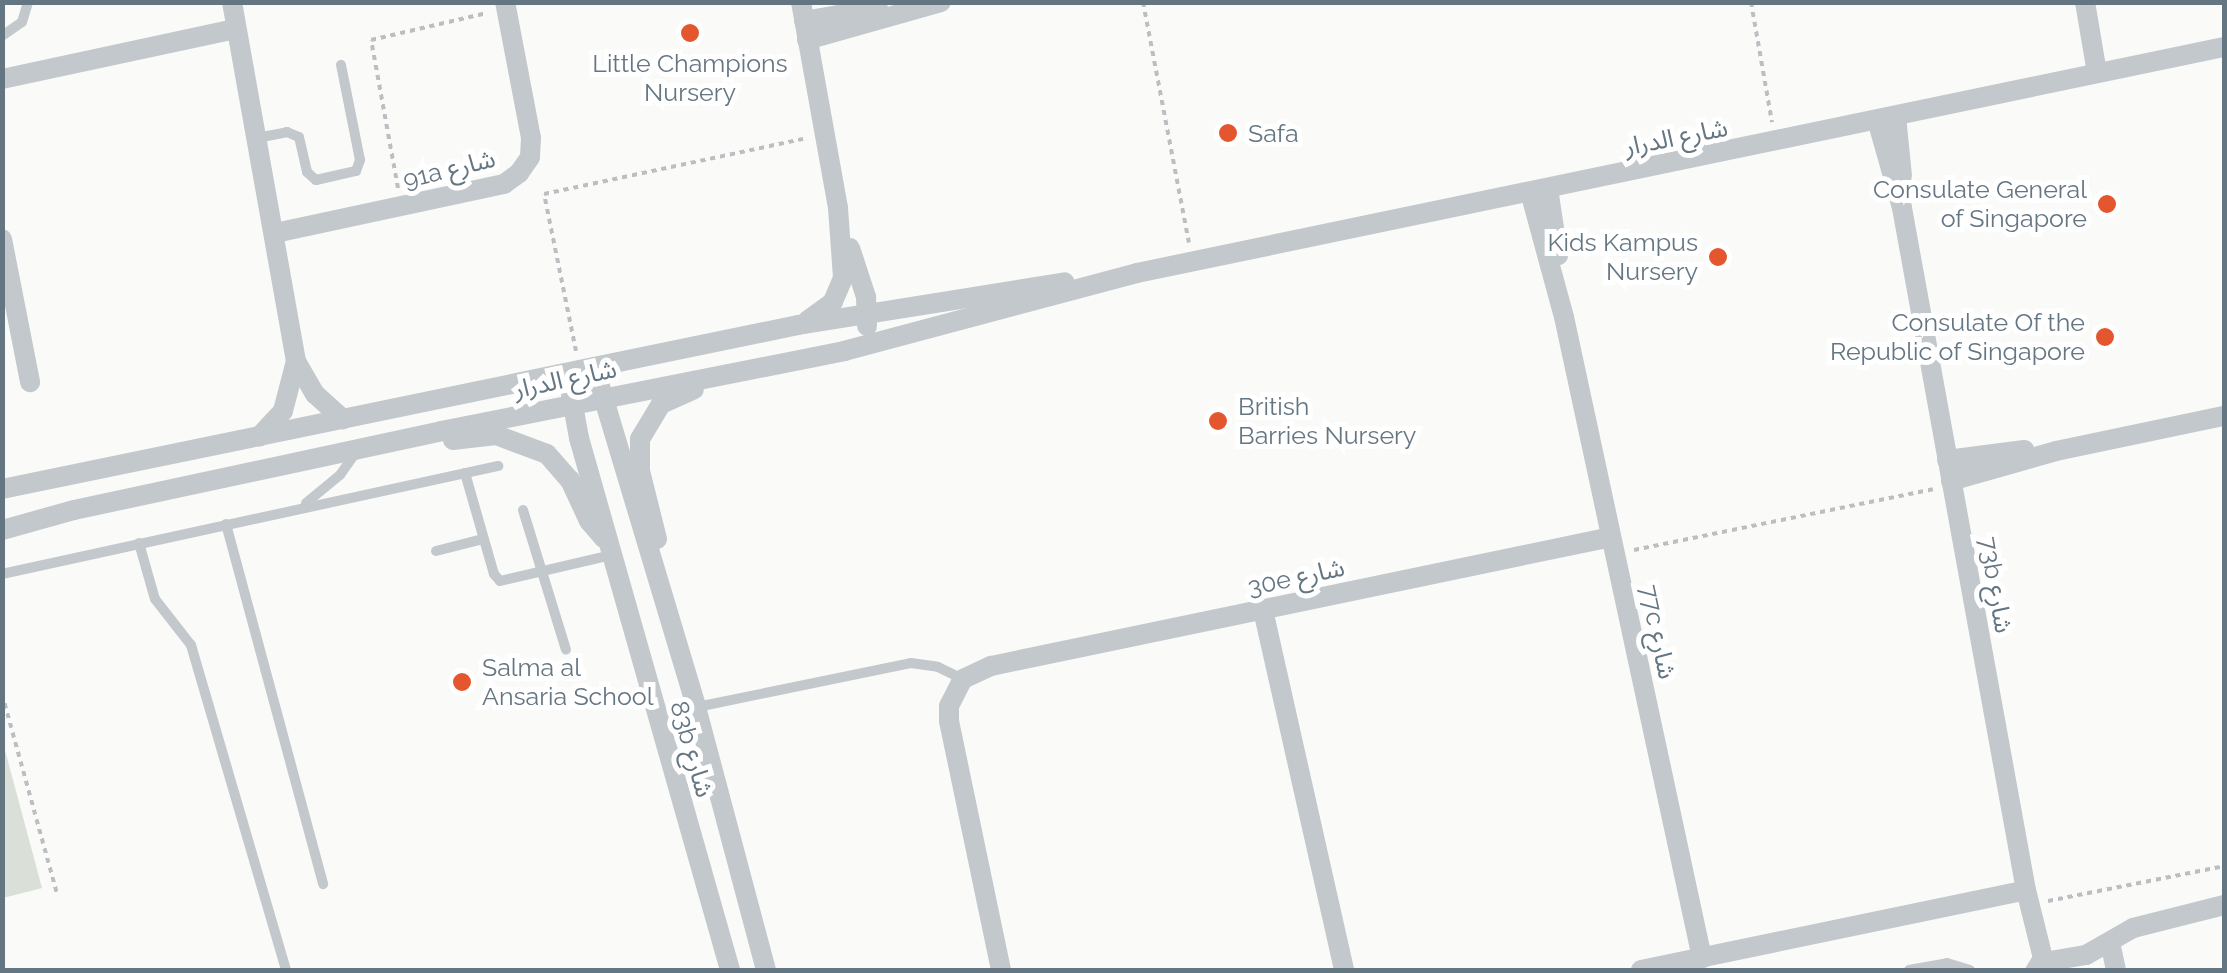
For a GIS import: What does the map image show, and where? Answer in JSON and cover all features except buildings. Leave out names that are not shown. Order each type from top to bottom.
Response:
[{"type":"street","points":[[232,2],[296,361],[314,394],[343,419]]},
{"type":"street","points":[[798,325],[823,311],[840,291],[844,278],[838,208],[804,21],[941,2]]},
{"type":"street","points":[[2085,2],[2104,72]]},
{"type":"street","points":[[2096,2],[2104,72]]},
{"type":"street","name":"91a شارع","points":[[274,233],[504,184],[526,166],[532,138],[506,6]]},
{"type":"street","points":[[2,78],[236,29]]},
{"type":"street","name":"شارع الدرار","points":[[2,530],[74,510],[406,442],[603,396],[844,351],[1192,261],[2224,47]]},
{"type":"street","name":"73b شارع","points":[[1886,118],[2040,964]]},
{"type":"street","name":"77c شارع","points":[[1539,190],[1702,958]]},
{"type":"street","points":[[838,208],[870,314],[865,330],[844,351]]},
{"type":"street","points":[[2,238],[30,382]]},
{"type":"street","name":"شارع الدرار","points":[[2,490],[798,325],[1137,273]]},
{"type":"street","points":[[259,437],[283,411],[296,361]]},
{"type":"street","name":"83b شارع","points":[[654,566],[657,536],[638,454],[644,425],[672,396],[724,382],[749,368]]},
{"type":"street","name":"83b شارع","points":[[580,371],[603,396],[696,708],[766,970]]},
{"type":"street","name":"83b شارع","points":[[580,371],[573,403],[610,548],[730,970]]},
{"type":"street","points":[[1950,475],[2022,450],[2056,452],[2224,416]]},
{"type":"street","name":"83b شارع","points":[[406,442],[496,436],[534,446],[560,466],[588,521],[610,548]]},
{"type":"street","name":"30e شارع","points":[[963,679],[991,666],[1264,610],[1613,546]]},
{"type":"street","points":[[1264,610],[1344,970]]},
{"type":"street","points":[[963,679],[948,706],[948,721],[1001,970]]},
{"type":"street","points":[[1641,970],[1964,906],[2028,897]]},
{"type":"street","points":[[2040,964],[2073,959],[2148,923],[2224,905]]},
{"type":"street","points":[[2110,942],[2116,970]]},
{"type":"street","points":[[712,970],[724,948]]},
{"type":"lane","points":[[2,36],[22,22],[28,2]]},
{"type":"lane","points":[[257,138],[287,132],[299,137],[308,172],[316,180],[356,170],[360,160],[341,64]]},
{"type":"lane","points":[[297,509],[330,484],[356,452]]},
{"type":"lane","points":[[2,574],[498,466]]},
{"type":"lane","points":[[465,473],[483,539],[500,581],[544,573],[610,548]]},
{"type":"lane","points":[[523,510],[566,650]]},
{"type":"lane","points":[[226,524],[323,884]]},
{"type":"lane","points":[[436,551],[483,539]]},
{"type":"lane","points":[[139,543],[154,599],[191,645],[286,970]]},
{"type":"lane","points":[[696,708],[911,664],[938,667],[963,679]]},
{"type":"lane","points":[[1910,970],[1947,963],[1970,970]]},
{"type":"path","points":[[1143,2],[1192,261]]},
{"type":"path","points":[[1750,2],[1776,142]]},
{"type":"path","points":[[402,206],[370,40],[506,6]]},
{"type":"path","points":[[580,371],[544,194],[825,134]]},
{"type":"path","points":[[1613,546],[1950,475]]},
{"type":"path","points":[[2,694],[57,894]]},
{"type":"path","points":[[2028,897],[2224,866]]},
{"type":"shaded area","points":[[2,739],[42,888],[3,898],[2,898]]},
{"type":"place","name":"Little Champions Nursery","points":[[690,33]]},
{"type":"place","name":"Safa","points":[[1228,133]]},
{"type":"place","name":"Consulate General of Singapore","points":[[2107,204]]},
{"type":"place","name":"Kids Kampus Nursery","points":[[1718,257]]},
{"type":"place","name":"Consulate Of the Republic of Singapore","points":[[2105,337]]},
{"type":"place","name":"British Barries Nursery","points":[[1218,421]]},
{"type":"place","name":"Salma al Ansaria School","points":[[462,682]]}]
